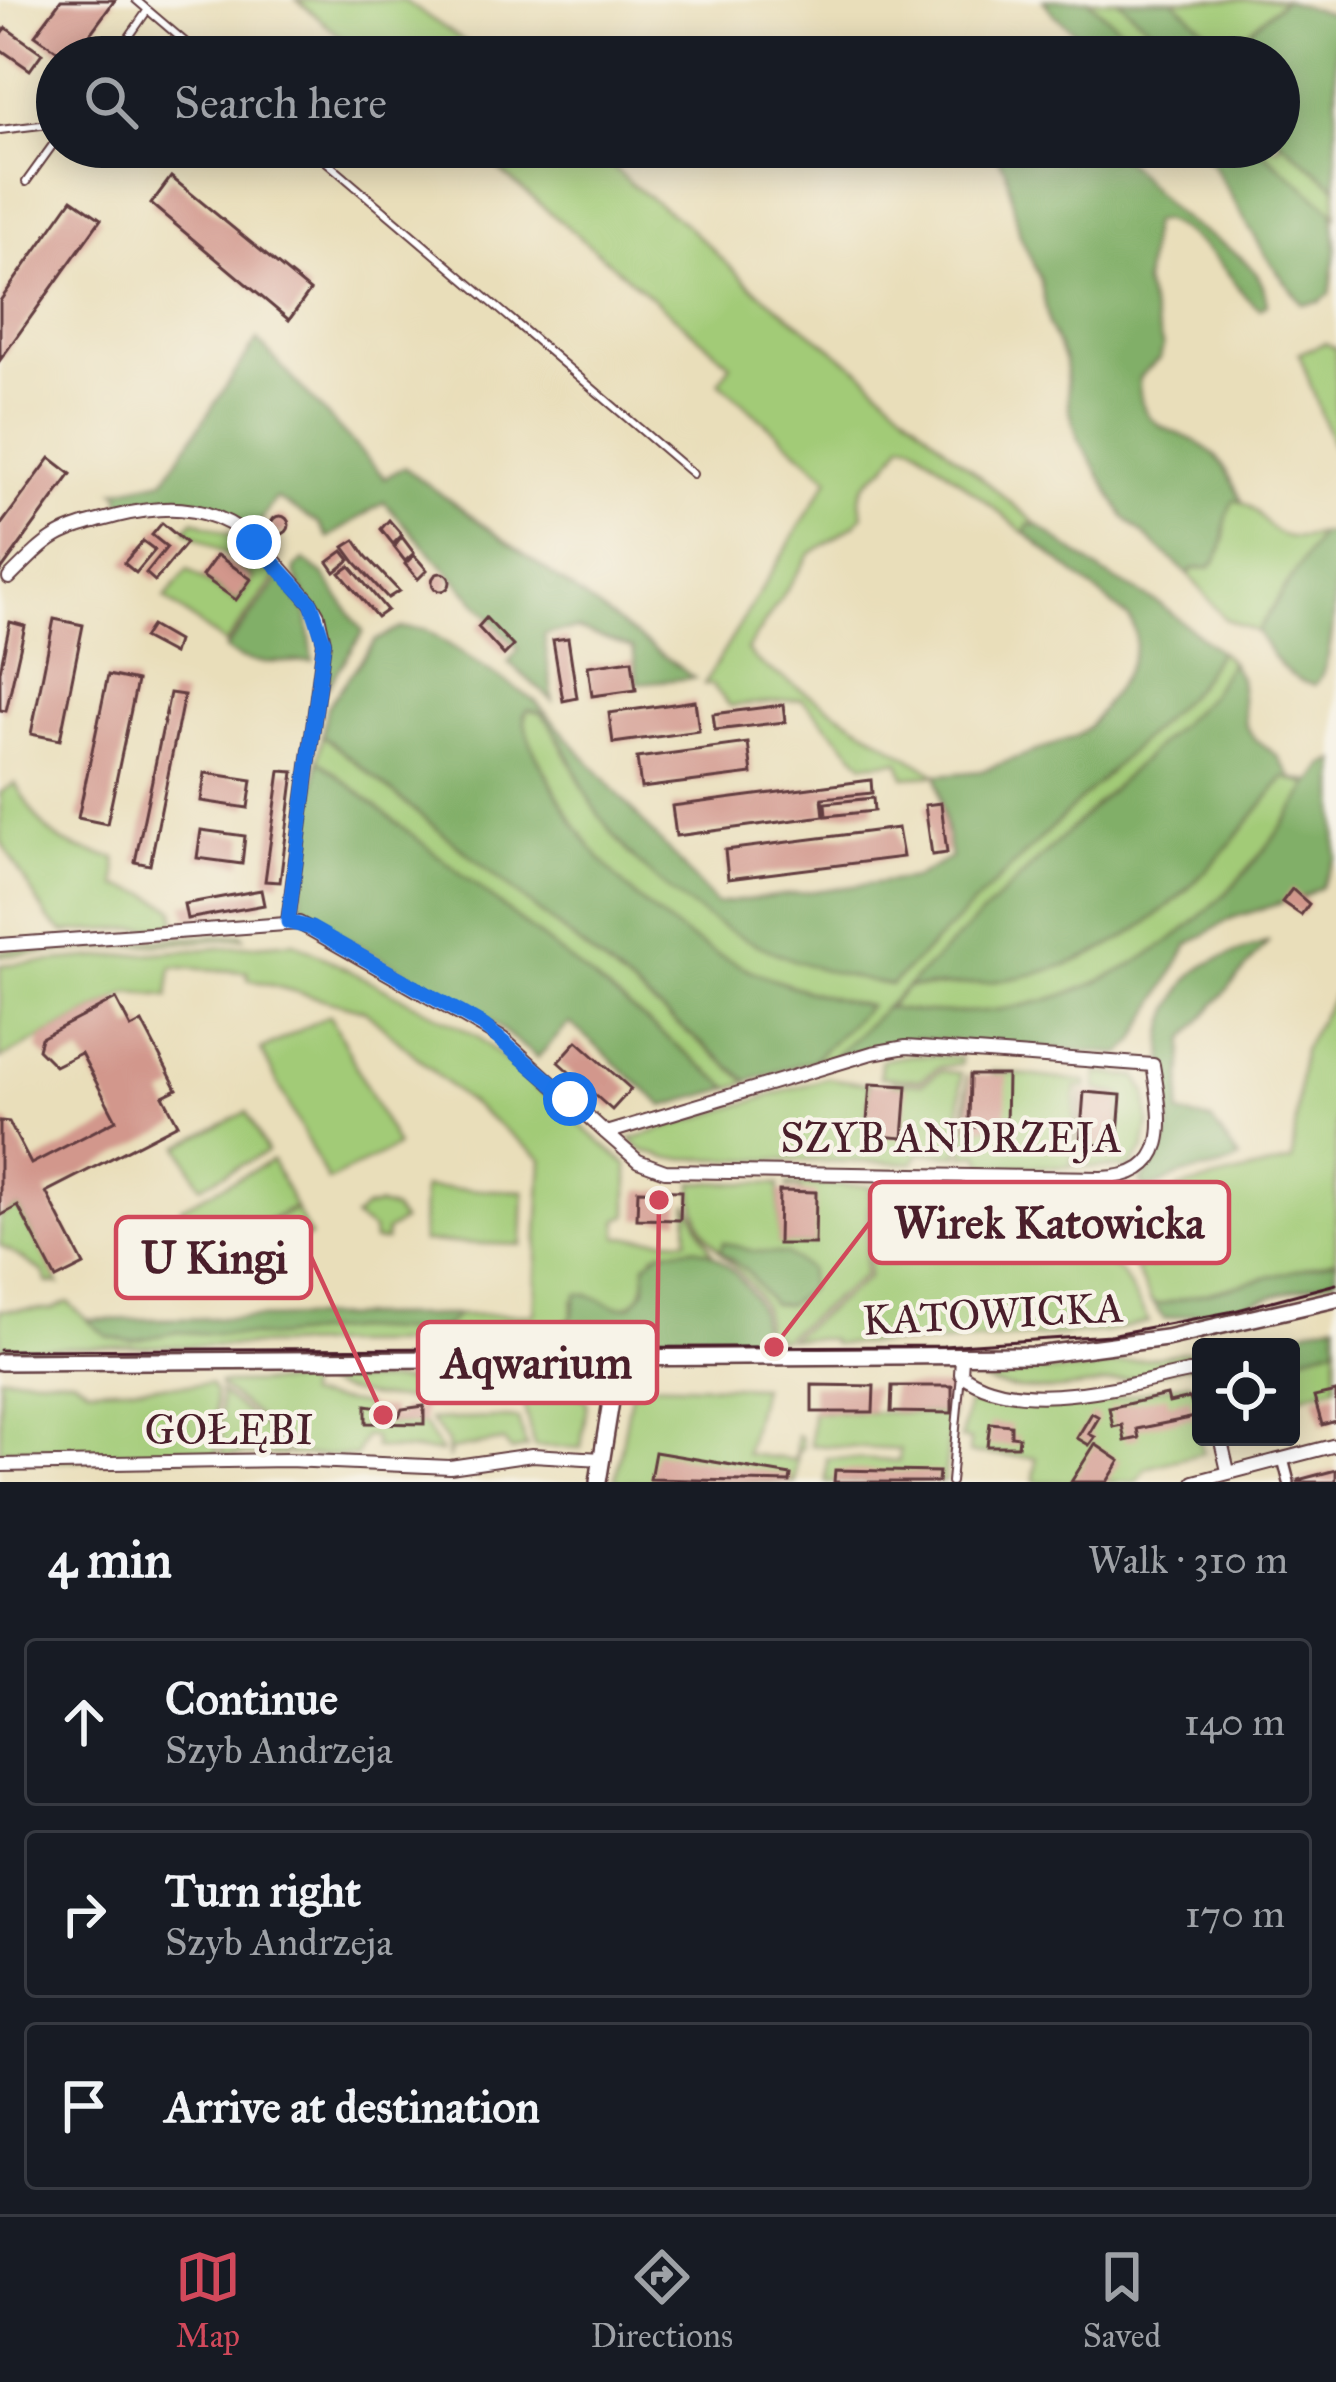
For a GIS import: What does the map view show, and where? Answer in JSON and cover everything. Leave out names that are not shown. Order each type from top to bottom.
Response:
[{"type":"street","points":[[9,578],[61,530],[160,506],[205,511],[242,530],[311,603],[324,642],[288,922]]},
{"type":"street","name":"SZYB ANDRZEJA","points":[[0,945],[288,922],[311,928],[484,1026],[606,1133],[638,1161],[665,1171],[1131,1176],[1155,1154],[1161,1127],[1153,1065],[906,1047],[872,1053],[606,1133]]},
{"type":"street","name":"KATOWICKA","points":[[0,1362],[618,1358],[961,1366],[1113,1347],[1336,1299]]},
{"type":"street","points":[[598,1482],[618,1358]]},
{"type":"street","points":[[961,1366],[984,1387],[1034,1395],[1096,1391],[1192,1372]]},
{"type":"street","points":[[1194,1482],[1336,1445]]},
{"type":"street","points":[[1222,1446],[1228,1471]]},
{"type":"street","name":"GOŁĘBI","points":[[0,1466],[288,1460],[450,1467],[532,1455],[602,1459]]},
{"type":"street","points":[[1283,1459],[1289,1482]]},
{"type":"lane","points":[[136,0],[177,36]]},
{"type":"lane","points":[[130,36],[147,11]]},
{"type":"lane","points":[[0,130],[36,126]]},
{"type":"lane","points":[[26,182],[36,168]]},
{"type":"lane","points":[[333,168],[693,473]]},
{"type":"lane","points":[[951,1482],[961,1366]]},
{"type":"green space","points":[[297,0],[403,0],[457,36],[340,36]]},
{"type":"green space","points":[[1043,0],[1088,0],[1129,36],[1080,36]]},
{"type":"green space","points":[[1088,0],[1118,0],[1159,36],[1129,36]]},
{"type":"green space","points":[[1118,0],[1173,0],[1213,36],[1159,36]]},
{"type":"green space","points":[[1173,0],[1284,0],[1244,36],[1213,36]]},
{"type":"green space","points":[[1284,0],[1336,16],[1336,187],[1300,157],[1300,36],[1244,36]]},
{"type":"green space","points":[[1300,157],[1336,187],[1336,216],[1281,168],[1300,168]]},
{"type":"green space","points":[[497,168],[614,168],[685,224],[752,287],[861,371],[1038,525],[1032,524],[1026,534],[913,443],[903,442],[864,486],[863,515],[810,554],[747,650],[756,661],[937,775],[904,777],[899,761],[864,764],[802,699],[730,706],[712,685],[704,684],[829,478],[719,382],[731,364]]},
{"type":"green space","points":[[1132,168],[1176,213],[1245,260],[1263,286],[1267,304],[1260,309],[1197,242],[1162,220],[1152,222],[1144,284],[1163,347],[1160,358],[1139,378],[1140,397],[1152,420],[1217,458],[1242,501],[1234,500],[1230,508],[1220,552],[1210,567],[1192,569],[1189,575],[1124,517],[1078,438],[1069,408],[1065,361],[1049,325],[1040,279],[1020,235],[1006,171]]},
{"type":"green space","points":[[1214,168],[1282,168],[1333,211],[1336,249],[1330,294],[1319,302],[1302,304],[1268,259]]},
{"type":"green space","points":[[257,340],[385,478],[404,467],[694,678],[638,683],[633,648],[577,629],[544,634],[553,701],[508,662],[519,649],[384,502],[328,538],[319,524],[276,498],[252,534],[221,512],[197,504],[172,501],[120,508],[120,494],[115,491],[164,480]]},
{"type":"green space","points":[[1325,343],[1336,349],[1336,455],[1299,353]]},
{"type":"green space","points":[[1233,500],[1246,504],[1286,536],[1320,534],[1257,632],[1225,619],[1189,575],[1192,569],[1210,567],[1225,538],[1225,519]]},
{"type":"green space","points":[[194,520],[230,535],[245,548],[236,560],[185,530]]},
{"type":"green space","points":[[1028,525],[1038,525],[1104,574],[1158,603],[1219,651],[1196,687],[891,985],[807,965],[728,930],[692,907],[658,881],[601,818],[559,737],[541,713],[528,710],[524,715],[536,754],[582,835],[647,907],[727,960],[772,979],[869,1006],[812,1061],[748,1081],[322,735],[327,707],[375,641],[401,628],[425,629],[535,701],[716,904],[914,878],[951,858],[937,775],[981,771],[1077,736],[1088,728],[1131,661],[1135,633],[1130,619],[1026,534]]},
{"type":"green space","points":[[1320,534],[1336,539],[1333,619],[1327,661],[1314,685],[1287,672],[1257,632]]},
{"type":"green space","points":[[250,552],[276,577],[225,644],[165,598],[188,569],[237,603],[254,578],[239,567]]},
{"type":"green space","points":[[304,560],[323,574],[363,632],[327,688],[327,642],[295,574]]},
{"type":"green space","points":[[281,577],[307,614],[313,661],[255,662],[225,649]]},
{"type":"green space","points":[[1219,651],[1231,662],[1209,696],[909,985],[939,987],[1041,972],[1125,938],[1193,884],[1284,777],[1310,785],[1229,889],[1183,931],[1132,965],[1077,990],[1018,1006],[954,1013],[885,1008],[834,1057],[812,1061],[867,1006],[745,967],[671,926],[637,899],[575,828],[531,745],[525,719],[527,710],[541,713],[548,721],[612,833],[667,887],[701,911],[777,950],[816,966],[891,985],[1196,687]]},
{"type":"green space","points":[[1231,662],[1240,678],[1245,725],[1293,779],[1313,782],[1325,765],[1336,760],[1336,857],[1321,887],[1232,918],[1188,945],[1135,1041],[1122,1054],[916,1039],[834,1057],[1209,696]],"holes":[[[1284,777],[1309,785],[1272,840],[1230,888],[1184,930],[1132,964],[1077,990],[1017,1006],[954,1013],[887,1008],[908,987],[1032,975],[1082,959],[1126,936],[1167,907],[1205,871]]]},
{"type":"green space","points":[[322,735],[748,1082],[730,1088],[318,760]]},
{"type":"green space","points":[[318,760],[730,1088],[664,1106],[570,1023],[537,1058],[486,1017],[308,917],[302,912],[301,893]]},
{"type":"green space","points":[[15,783],[54,836],[78,849],[116,858],[117,886],[148,894],[174,909],[176,926],[64,932],[49,920],[0,840],[0,793]]},
{"type":"green space","points":[[242,934],[244,938],[0,956],[0,951],[18,949]]},
{"type":"green space","points":[[1269,941],[1185,1039],[1179,1114],[1212,1121],[1239,1159],[1145,1188],[1140,1181],[1159,1159],[1168,1136],[1163,1046],[1166,1022],[1177,998],[1200,969]]},
{"type":"green space","points":[[294,942],[477,1036],[628,1166],[628,1215],[618,1219],[618,1237],[687,1240],[688,1203],[712,1253],[693,1248],[654,1254],[640,1296],[627,1306],[616,1308],[588,1294],[573,1300],[572,1317],[556,1332],[556,1342],[0,1348],[0,1310],[52,1309],[68,1302],[87,1320],[534,1314],[542,1159],[461,1096],[364,1010],[248,979],[248,972],[172,967],[168,996],[130,992],[0,1059],[0,965]]},
{"type":"green space","points":[[1336,991],[1336,1260],[1152,1303],[1135,1269],[1156,1265],[1165,1214],[1179,1188],[1292,1161],[1303,1050]]},
{"type":"green space","points":[[330,1015],[397,1146],[328,1181],[261,1050]]},
{"type":"green space","points":[[913,1055],[961,1058],[961,1064],[940,1067],[920,1080],[880,1077],[881,1060]]},
{"type":"green space","points":[[941,1071],[961,1073],[959,1155],[919,1153],[914,1163],[666,1158],[642,1150],[631,1139],[827,1078],[870,1084],[866,1135],[892,1082],[921,1084]]},
{"type":"green space","points":[[993,1071],[1086,1082],[1087,1088],[1076,1088],[1071,1167],[985,1166],[979,1154],[964,1156],[967,1074],[969,1126],[1006,1127]]},
{"type":"green space","points":[[1097,1073],[1137,1077],[1147,1094],[1149,1124],[1144,1149],[1130,1168],[1075,1167],[1081,1092],[1081,1143],[1117,1145],[1121,1095],[1096,1089]]},
{"type":"green space","points":[[247,1112],[267,1152],[200,1186],[180,1146]]},
{"type":"green space","points":[[272,1161],[295,1207],[203,1253],[181,1207]]},
{"type":"green space","points":[[693,1182],[779,1184],[779,1243],[814,1244],[800,1188],[788,1188],[788,1184],[869,1186],[864,1276],[782,1339],[775,1334],[765,1337],[764,1311],[755,1292],[701,1224]]},
{"type":"green space","points":[[873,1186],[909,1187],[908,1246],[943,1247],[945,1195],[920,1187],[989,1188],[988,1208],[1000,1209],[1002,1188],[1022,1189],[1021,1247],[1057,1248],[1045,1192],[1031,1189],[1091,1191],[1097,1253],[1123,1275],[1149,1322],[1106,1332],[945,1343],[833,1344],[830,1339],[789,1339],[868,1278]]},
{"type":"green space","points":[[423,1188],[524,1191],[522,1245],[422,1242]]},
{"type":"green space","points":[[18,1206],[59,1284],[48,1283],[43,1272],[0,1245],[0,1216]]},
{"type":"green space","points":[[365,1208],[393,1209],[402,1221],[386,1231],[386,1241],[374,1241],[373,1230],[355,1218]]},
{"type":"green space","points":[[296,1209],[310,1236],[264,1260],[250,1232]]},
{"type":"green space","points":[[723,1242],[786,1254],[809,1269],[809,1289],[788,1305],[772,1304],[748,1272],[720,1251]]},
{"type":"green space","points":[[693,1248],[723,1262],[748,1289],[760,1312],[761,1339],[747,1343],[556,1342],[556,1332],[572,1317],[577,1294],[617,1306],[632,1305],[646,1288],[645,1264],[661,1251]]},
{"type":"green space","points":[[1336,1260],[1336,1278],[1233,1307],[1164,1319],[1152,1303],[1158,1305]]},
{"type":"green space","points":[[458,1315],[445,1327],[418,1332],[352,1329],[274,1337],[178,1332],[131,1341],[108,1337],[87,1320]]},
{"type":"green space","points":[[1336,1321],[1336,1346],[1300,1356],[1300,1338],[1282,1336]]},
{"type":"green space","points":[[1336,1346],[1336,1386],[1300,1396],[1300,1356]]},
{"type":"green space","points":[[1192,1351],[1192,1367],[1078,1387],[1018,1389],[974,1374],[1085,1370]]},
{"type":"green space","points":[[0,1376],[73,1378],[89,1388],[210,1384],[215,1392],[217,1455],[56,1461],[49,1449],[5,1450],[0,1459]]},
{"type":"green space","points":[[317,1381],[433,1381],[498,1393],[532,1386],[570,1387],[587,1402],[581,1448],[534,1447],[523,1402],[387,1398]]},
{"type":"green space","points":[[305,1382],[306,1396],[366,1405],[366,1423],[424,1424],[441,1452],[375,1448],[374,1438],[365,1436],[356,1456],[290,1455],[282,1436],[220,1386]]},
{"type":"green space","points":[[1189,1382],[1192,1446],[1201,1446],[1203,1453],[1146,1468],[1137,1482],[1038,1482],[1034,1480],[1036,1458],[969,1453],[970,1440],[961,1439],[968,1402],[1094,1403]]},
{"type":"green space","points":[[633,1384],[761,1387],[746,1454],[795,1460],[797,1436],[801,1437],[795,1482],[615,1482]]},
{"type":"green space","points":[[220,1392],[278,1438],[285,1455],[222,1455]]},
{"type":"green space","points":[[812,1412],[952,1413],[944,1482],[826,1482],[827,1458],[899,1461],[900,1450],[811,1445]]},
{"type":"green space","points":[[518,1419],[527,1448],[511,1451],[504,1441],[450,1450],[448,1460],[447,1442],[430,1420]]},
{"type":"building","points":[[61,0],[115,0],[88,36],[35,35]]},
{"type":"building","points":[[6,28],[36,49],[30,70],[0,49]]},
{"type":"building","points":[[171,177],[310,291],[289,320],[151,204]]},
{"type":"building","points":[[72,199],[101,219],[0,360],[0,301]]},
{"type":"building","points":[[50,458],[71,474],[0,572],[0,526]]},
{"type":"building","points":[[280,516],[289,525],[280,534],[271,525]]},
{"type":"building","points":[[389,520],[402,535],[393,544],[381,529]]},
{"type":"building","points":[[162,523],[186,543],[155,581],[146,573],[167,547],[152,535]]},
{"type":"building","points":[[402,537],[414,553],[405,561],[394,547]]},
{"type":"building","points":[[355,540],[399,591],[388,598],[355,562],[344,547]]},
{"type":"building","points":[[143,541],[155,550],[136,573],[124,563]]},
{"type":"building","points":[[343,551],[350,560],[335,572],[328,562]]},
{"type":"building","points":[[217,555],[251,579],[236,600],[202,576]]},
{"type":"building","points":[[414,555],[427,570],[418,579],[405,564]]},
{"type":"building","points":[[350,566],[387,610],[377,617],[340,573]]},
{"type":"building","points":[[441,573],[450,582],[441,591],[432,582]]},
{"type":"building","points":[[486,618],[513,646],[504,655],[478,627]]},
{"type":"building","points":[[54,619],[83,625],[60,740],[31,734]]},
{"type":"building","points":[[10,622],[25,626],[6,711],[0,710],[0,671]]},
{"type":"building","points":[[151,626],[177,641],[173,654],[143,638]]},
{"type":"building","points":[[568,638],[577,698],[563,701],[553,640]]},
{"type":"building","points":[[632,660],[636,690],[592,696],[588,666]]},
{"type":"building","points":[[108,675],[137,681],[107,824],[78,818]]},
{"type":"building","points":[[170,693],[184,695],[150,865],[135,862]]},
{"type":"building","points":[[695,701],[699,731],[613,743],[609,713]]},
{"type":"building","points":[[783,705],[785,722],[715,730],[713,714]]},
{"type":"building","points":[[748,743],[752,774],[641,788],[637,758]]},
{"type":"building","points":[[280,771],[294,772],[280,882],[265,881]]},
{"type":"building","points":[[205,773],[252,780],[248,808],[201,801]]},
{"type":"building","points":[[871,780],[872,793],[822,798],[824,816],[676,836],[672,806]]},
{"type":"building","points":[[873,798],[874,811],[826,816],[825,803]]},
{"type":"building","points":[[941,803],[947,853],[932,855],[925,805]]},
{"type":"building","points":[[898,828],[903,857],[728,879],[725,850]]},
{"type":"building","points":[[201,830],[245,836],[242,864],[197,858]]},
{"type":"building","points":[[1292,889],[1309,904],[1301,915],[1282,902]]},
{"type":"building","points":[[261,890],[264,905],[187,919],[184,904]]},
{"type":"building","points":[[116,999],[131,1028],[142,1022],[177,1089],[163,1096],[178,1124],[46,1192],[84,1265],[56,1279],[18,1206],[0,1216],[0,1121],[9,1122],[31,1164],[116,1120],[81,1053],[55,1066],[38,1049],[41,1038]]},
{"type":"building","points":[[577,1041],[631,1089],[612,1110],[558,1062]]},
{"type":"building","points":[[970,1075],[1007,1075],[1006,1128],[969,1127]]},
{"type":"building","points":[[870,1084],[907,1086],[903,1138],[866,1135]]},
{"type":"building","points":[[1084,1092],[1121,1095],[1117,1146],[1080,1144]]},
{"type":"building","points":[[638,1190],[681,1191],[680,1220],[637,1219]]},
{"type":"building","points":[[779,1191],[816,1192],[815,1244],[778,1244]]},
{"type":"building","points":[[812,1385],[874,1386],[873,1412],[812,1412]]},
{"type":"building","points":[[892,1386],[952,1386],[952,1413],[891,1412]]},
{"type":"building","points":[[1336,1392],[1336,1421],[1322,1425],[1314,1397]]},
{"type":"building","points":[[1167,1395],[1169,1403],[1190,1398],[1192,1418],[1137,1429],[1139,1438],[1125,1441],[1122,1425],[1113,1427],[1109,1408]]},
{"type":"building","points":[[366,1405],[392,1409],[392,1416],[399,1416],[402,1409],[424,1406],[424,1424],[366,1423]]},
{"type":"building","points":[[1092,1413],[1099,1417],[1089,1434],[1095,1437],[1089,1445],[1077,1438]]},
{"type":"building","points":[[990,1423],[1011,1425],[1011,1436],[1019,1437],[1018,1446],[987,1446]]},
{"type":"building","points":[[1095,1444],[1120,1461],[1107,1482],[1071,1482]]},
{"type":"building","points":[[655,1452],[791,1475],[790,1482],[650,1479]]},
{"type":"building","points":[[835,1470],[939,1472],[938,1482],[834,1482]]},
{"type":"building","points":[[1336,1470],[1336,1482],[1298,1482],[1298,1480]]},
{"type":"tram line","points":[[0,1350],[943,1346],[1110,1335],[1234,1311],[1336,1284]]},
{"type":"place","name":"Aqwarium","points":[[659,1200]]},
{"type":"place","name":"Wirek Katowicka","points":[[774,1347]]},
{"type":"place","name":"U Kingi","points":[[383,1415]]},
{"type":"route","points":[[254,542],[311,603],[324,642],[288,922],[311,928],[484,1026],[570,1099]]}]
